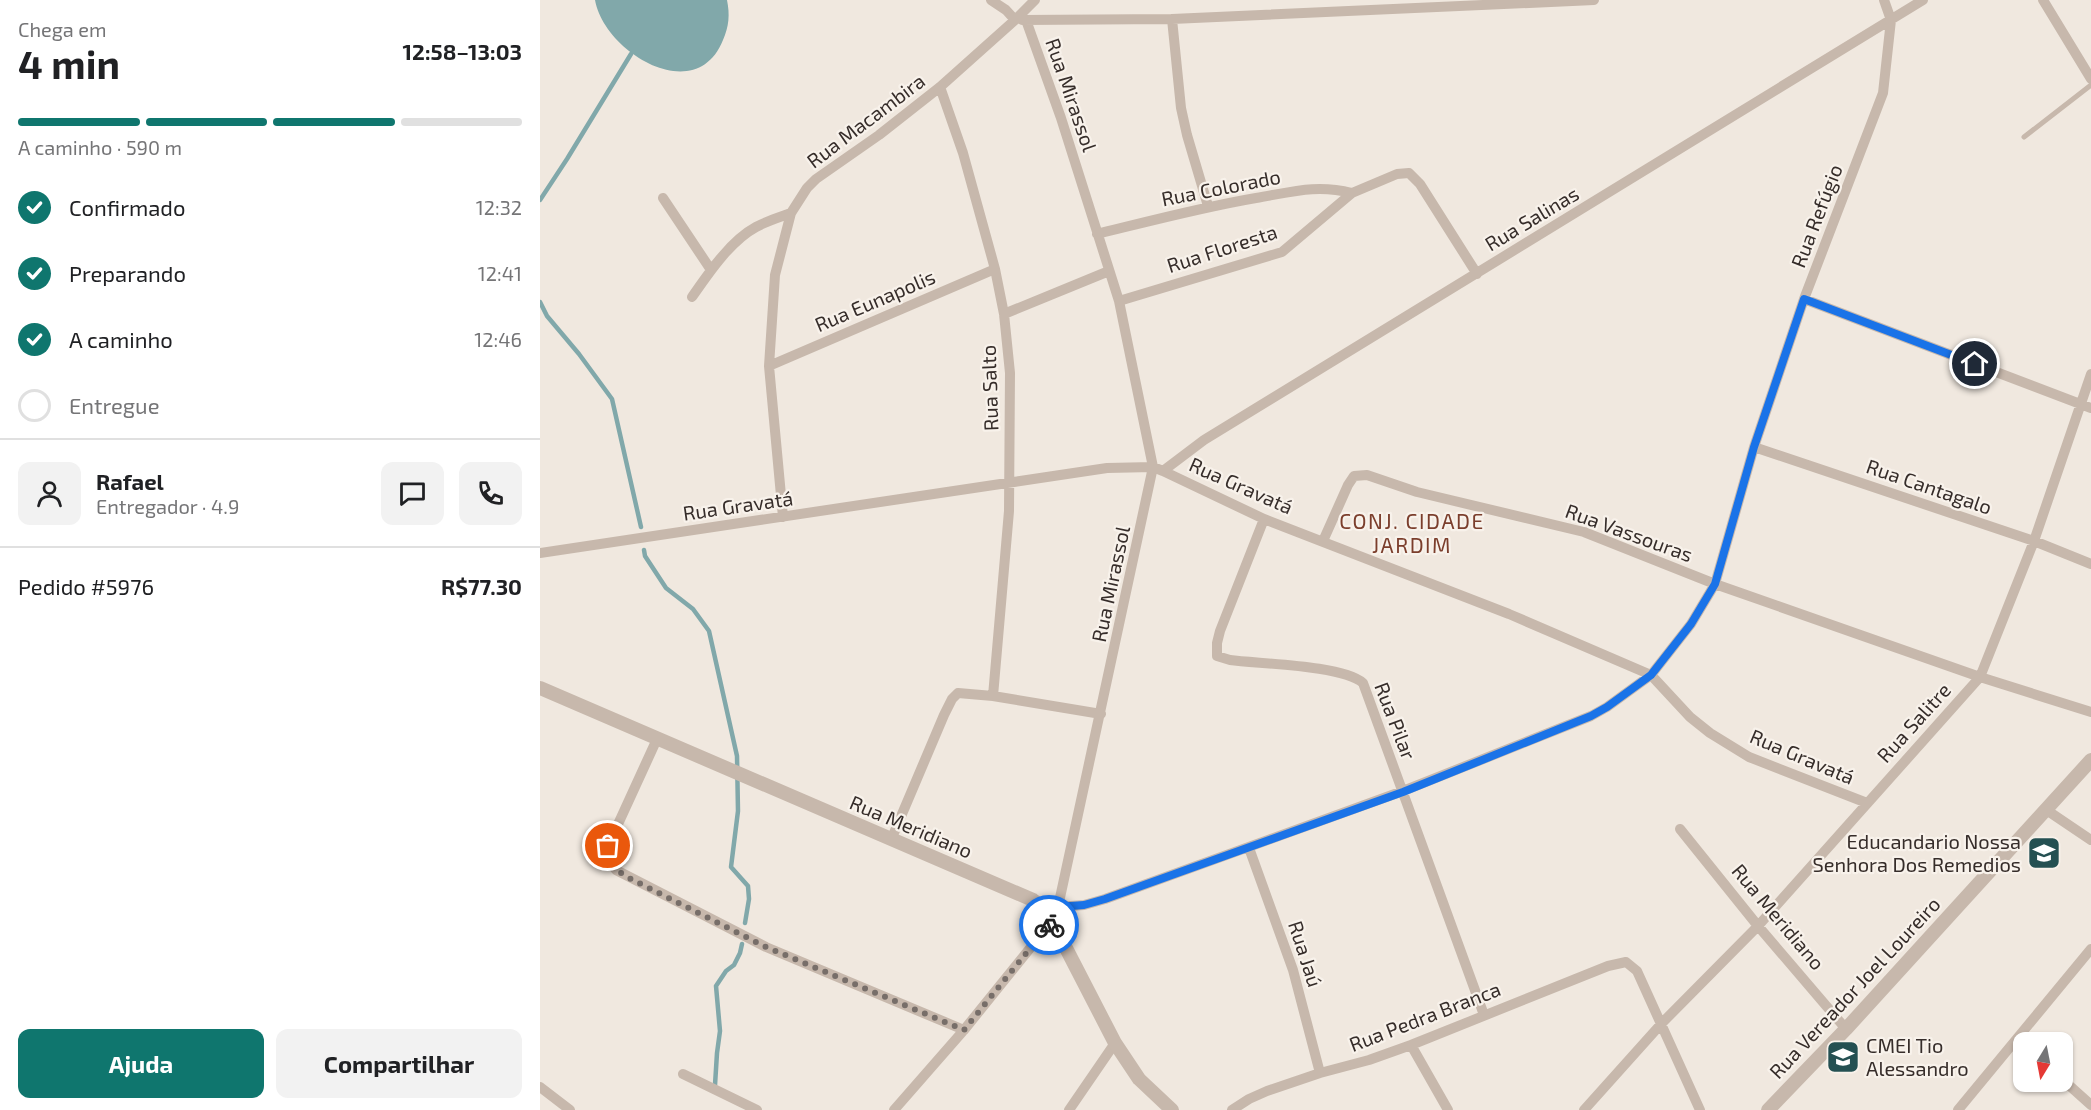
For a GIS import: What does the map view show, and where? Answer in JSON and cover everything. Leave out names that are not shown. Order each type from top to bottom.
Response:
[{"type":"street","points":[[991,0],[1021,20],[1172,19],[1594,0]]},
{"type":"street","name":"Rua Macambira","points":[[783,518],[769,366],[775,275],[791,213],[807,188],[824,172],[879,135],[940,87],[1021,20],[1035,0]]},
{"type":"street","name":"Rua Refúgio","points":[[1058,907],[1084,905],[1105,899],[1403,792],[1591,716],[1651,675],[1691,624],[1715,584],[1754,447],[1804,299],[1879,106],[1886,75],[1891,20],[1884,0]]},
{"type":"street","name":"Rua Salinas","points":[[1158,469],[1923,0]]},
{"type":"street","points":[[2043,0],[2091,79]]},
{"type":"street","points":[[1172,19],[1181,108],[1208,206]]},
{"type":"street","name":"Rua Mirassol","points":[[894,1110],[964,1030],[1053,921],[1158,469],[1119,301],[1061,118],[1021,20]]},
{"type":"street","name":"Rua Salto","points":[[940,87],[963,153],[994,269],[1004,314],[1010,373],[1008,531],[993,696]]},
{"type":"street","name":"Rua Floresta","points":[[1119,301],[1282,252],[1352,193],[1406,172],[1414,176],[1477,274]]},
{"type":"street","name":"Rua Colorado","points":[[1097,234],[1208,206],[1323,187],[1352,193]]},
{"type":"street","points":[[663,198],[711,270]]},
{"type":"street","points":[[692,297],[711,270],[746,233],[757,226],[791,213]]},
{"type":"street","name":"Rua Eunapolis","points":[[769,366],[994,269]]},
{"type":"street","points":[[1004,314],[1109,271]]},
{"type":"street","points":[[1804,299],[2086,406]]},
{"type":"street","name":"Rua Salitre","points":[[1584,1110],[1662,1023],[1758,926],[1980,677],[2086,406],[2091,374]]},
{"type":"street","name":"Rua Cantagalo","points":[[1754,447],[2034,541],[2091,564]]},
{"type":"street","name":"Rua Gravatá","points":[[540,553],[1107,468],[1158,469],[1264,519],[1509,614],[1651,675],[1689,717],[1749,757],[1867,803]]},
{"type":"street","name":"Rua Vassouras","points":[[1323,541],[1348,485],[1354,476],[1361,475],[1417,492],[1584,532],[1715,584],[1980,677],[2091,712]]},
{"type":"street","name":"Rua Pilar","points":[[1264,519],[1220,631],[1216,643],[1217,656],[1230,660],[1321,670],[1348,675],[1363,683],[1484,1015]]},
{"type":"street","name":"Rua Meridiano","points":[[540,688],[891,840],[1022,894],[1041,906],[1053,921],[1115,1043],[1139,1078],[1172,1110]]},
{"type":"street","points":[[891,840],[952,699],[958,693],[993,696],[1101,714]]},
{"type":"street","points":[[657,739],[608,846],[608,860],[616,870],[766,947],[964,1030]]},
{"type":"street","name":"Rua Vereador Joel Loureiro","points":[[1768,1110],[1846,1029],[2091,760]]},
{"type":"street","points":[[2045,809],[2091,840]]},
{"type":"street","name":"Rua Meridiano","points":[[1680,829],[1758,926],[1846,1029]]},
{"type":"street","name":"Rua Jaú","points":[[1249,848],[1293,970],[1320,1073]]},
{"type":"street","points":[[2028,1032],[2091,948]]},
{"type":"street","name":"Rua Pedra Branca","points":[[1232,1110],[1249,1099],[1320,1073],[1369,1060],[1411,1045],[1608,966],[1626,962],[1637,970],[1662,1023]]},
{"type":"street","points":[[1662,1023],[1700,1110]]},
{"type":"street","points":[[1069,1110],[1115,1043]]},
{"type":"street","points":[[1411,1045],[1448,1110]]},
{"type":"street","points":[[1958,1110],[2013,1050]]},
{"type":"street","points":[[683,1074],[758,1110]]},
{"type":"street","points":[[540,1087],[570,1110]]},
{"type":"street","points":[[2073,1088],[2091,1104]]},
{"type":"lane","points":[[2024,137],[2091,85]]},
{"type":"water","points":[[595,0],[727,0],[728,25],[723,40],[710,60],[693,70],[673,71],[652,65],[632,53],[615,38],[602,19]]},
{"type":"waterway","points":[[540,200],[631,54]]},
{"type":"waterway","points":[[540,302],[547,316],[612,399],[641,527]]},
{"type":"waterway","points":[[644,550],[645,556],[666,588],[693,609],[709,631],[737,756],[738,811],[731,867],[748,886],[749,899],[745,923]]},
{"type":"waterway","points":[[715,1085],[720,1031],[716,986],[726,971],[734,965],[742,944]]},
{"type":"way so far","points":[[608,846],[607,855],[610,864],[629,878],[766,947],[964,1030],[1049,925]]},
{"type":"place","name":"Educandario Nossa Senhora Dos Remedios","points":[[2044,853]]},
{"type":"place","name":"CMEI Tio Alessandro","points":[[1843,1057]]},
{"type":"district","name":"CONJ. CIDADE JARDIM","points":[[1412,534]]},
{"type":"route","points":[[1049,925],[1058,907],[1084,905],[1105,899],[1249,848],[1403,792],[1591,716],[1651,675],[1691,624],[1715,584],[1754,447],[1804,299],[1975,364]]}]
